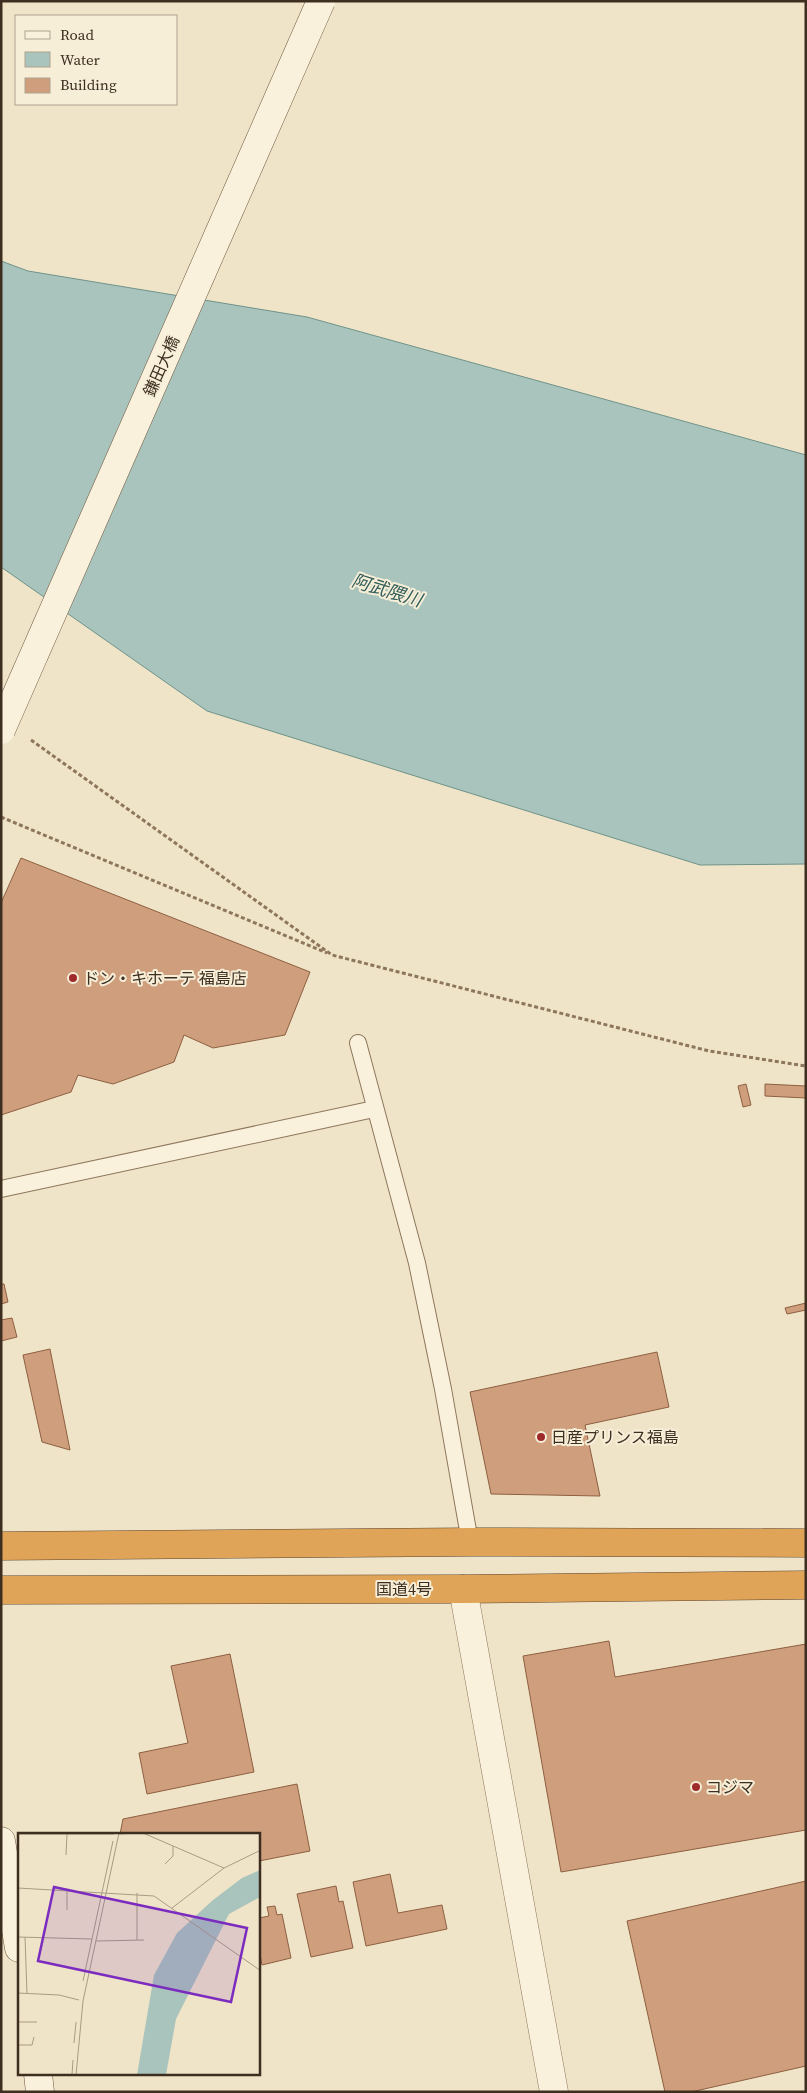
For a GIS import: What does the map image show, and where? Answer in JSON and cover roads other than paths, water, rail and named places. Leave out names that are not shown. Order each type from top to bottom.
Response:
[{"type":"highway","points":[[1,1546],[470,1542],[806,1542]]},
{"type":"highway","name":"国道4号","points":[[1,1590],[463,1589],[806,1585]]},
{"type":"street","name":"鎌田大橋","points":[[13,733],[320,1]]},
{"type":"street","points":[[463,1589],[554,2092]]},
{"type":"street","points":[[1,1841],[18,1942]]},
{"type":"street","points":[[38,2076],[40,2092]]},
{"type":"lane","points":[[358,1043],[374,1109],[417,1263],[443,1389],[470,1542]]},
{"type":"lane","points":[[1,1189],[374,1109]]},
{"type":"water","name":"阿武隈川","points":[[1,261],[28,271],[307,317],[806,455],[806,864],[700,865],[207,711],[1,567]]},
{"type":"place","name":"ドン・キホーテ 福島店","points":[[73,978]]},
{"type":"place","name":"日産プリンス福島","points":[[541,1437]]},
{"type":"place","name":"コジマ","points":[[696,1787]]}]
